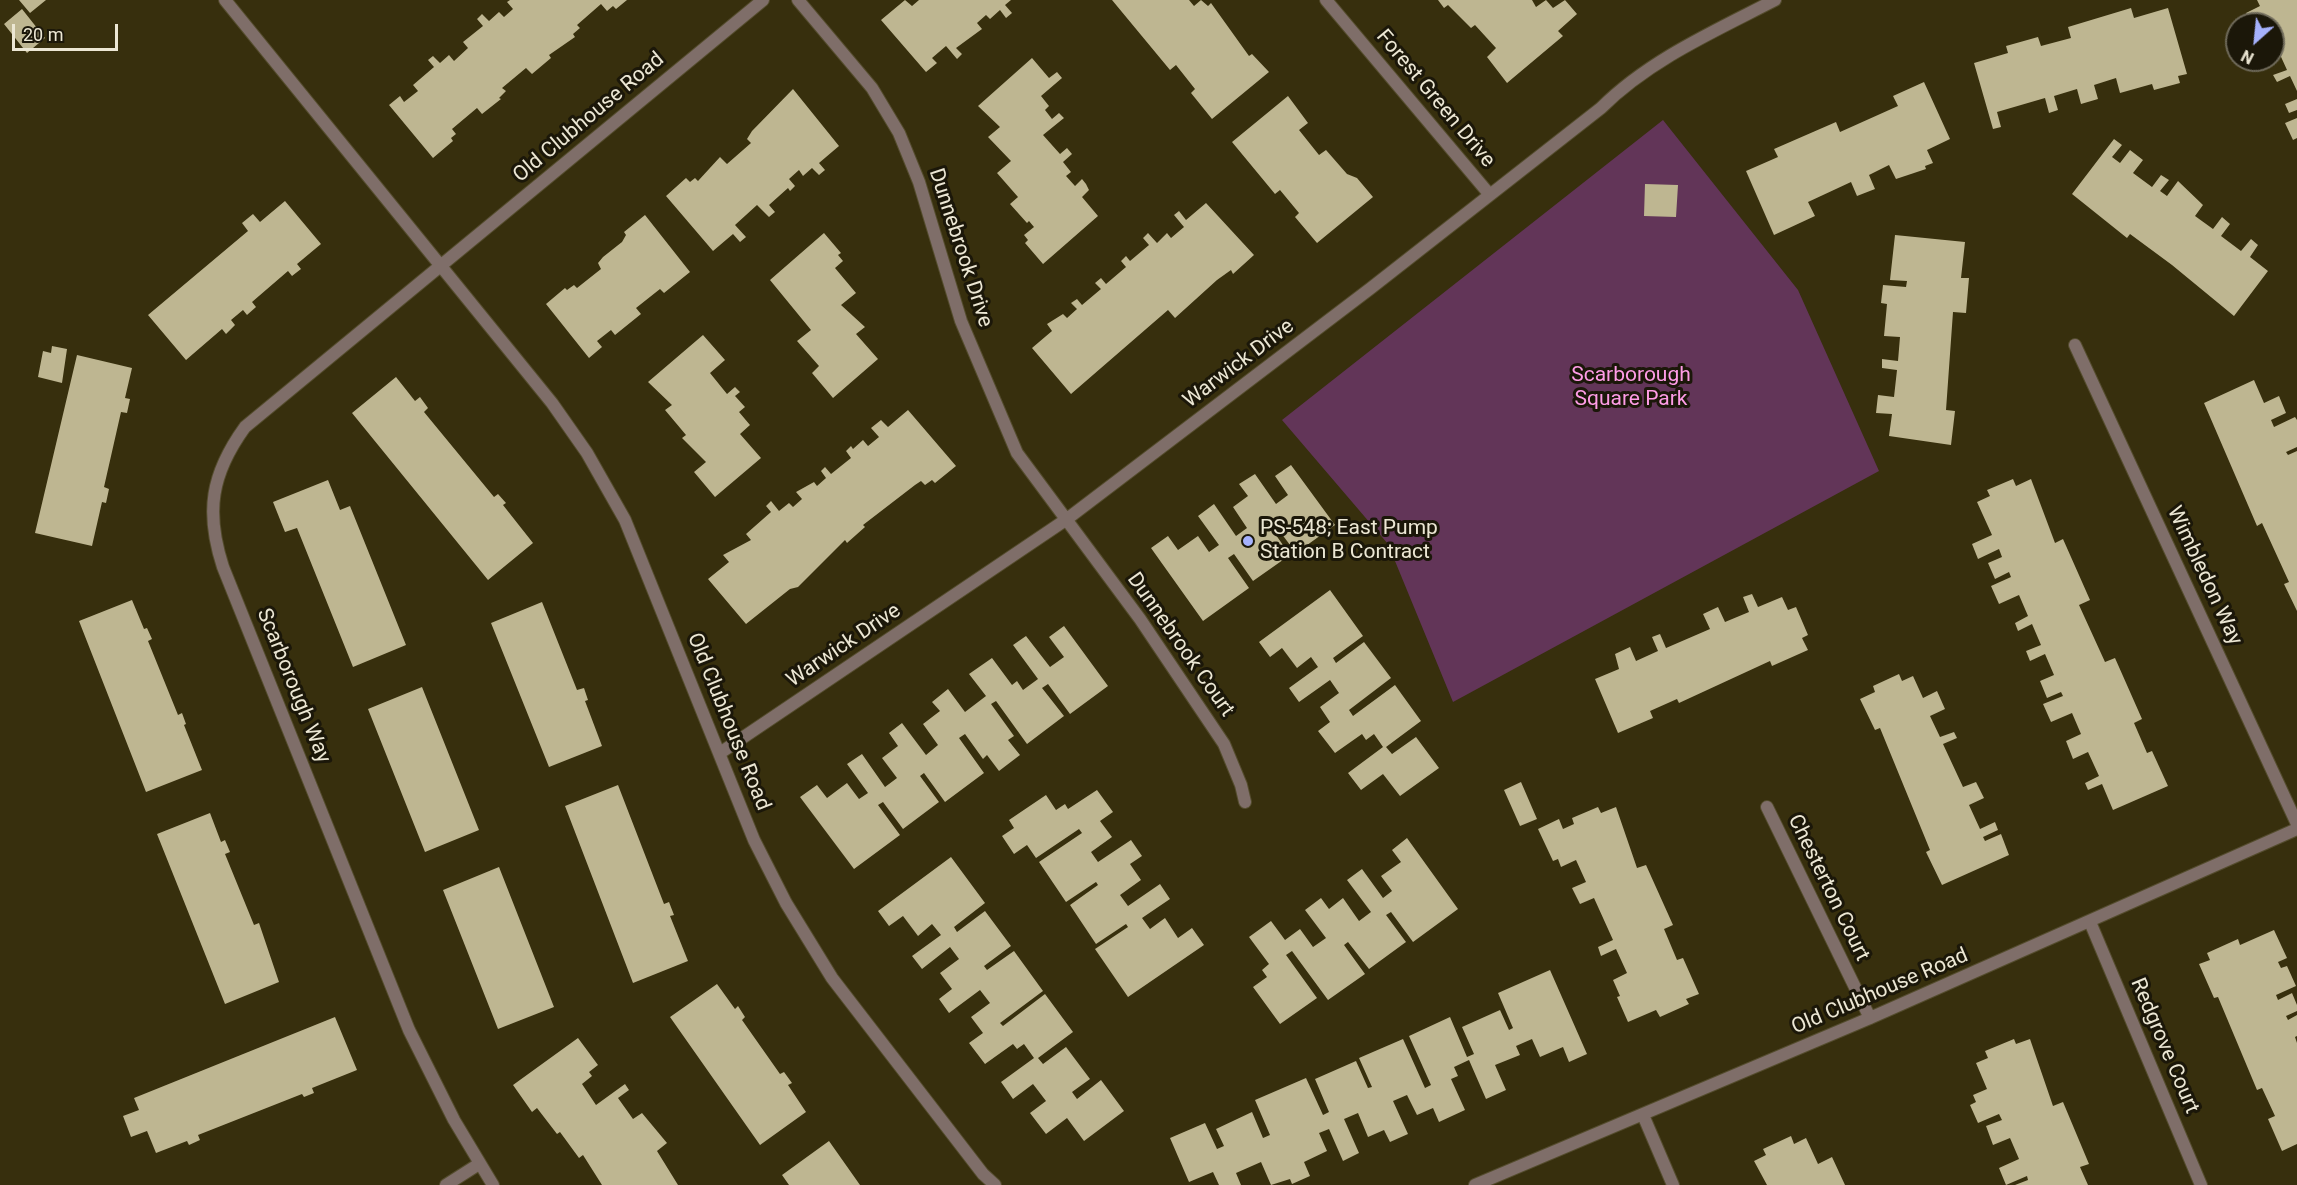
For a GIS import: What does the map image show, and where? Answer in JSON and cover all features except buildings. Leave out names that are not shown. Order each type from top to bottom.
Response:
[{"type":"street","name":"Old Clubhouse Road","points":[[225,0],[552,403],[587,453],[625,520],[760,850],[786,903],[832,978],[983,1174],[995,1185]]},
{"type":"street","name":"Old Clubhouse Road","points":[[440,266],[763,0]]},
{"type":"street","name":"Dunnebrook Drive","points":[[798,0],[872,88],[899,133],[919,182],[961,321],[1000,416],[1017,453],[1066,519]]},
{"type":"street","name":"Forest Green Drive","points":[[1326,0],[1490,195]]},
{"type":"street","name":"Warwick Drive","points":[[720,753],[1066,519],[1490,195],[1615,94],[1658,63],[1775,0]]},
{"type":"street","name":"Scarborough Way","points":[[440,266],[245,427],[230,448],[216,478],[212,510],[215,542],[223,567],[409,1030],[479,1164],[493,1185]]},
{"type":"street","name":"Wimbledon Way","points":[[2075,345],[2297,826]]},
{"type":"street","name":"Dunnebrook Court","points":[[1066,519],[1140,619],[1224,744],[1241,785],[1245,802]]},
{"type":"street","name":"Chesterton Court","points":[[1767,807],[1870,1018]]},
{"type":"street","name":"Old Clubhouse Road","points":[[1475,1185],[2090,922],[2297,826]]},
{"type":"street","name":"Redgrove Court","points":[[2090,922],[2201,1185]]},
{"type":"street","points":[[1643,1115],[1673,1185]]},
{"type":"street","points":[[446,1185],[479,1164]]},
{"type":"green space","name":"Scarborough Square Park","points":[[1663,120],[1798,290],[1879,471],[1453,702],[1388,544],[1282,420]]},
{"type":"place","name":"PS-548; East Pump Station B Contract","points":[[1248,541]]}]
